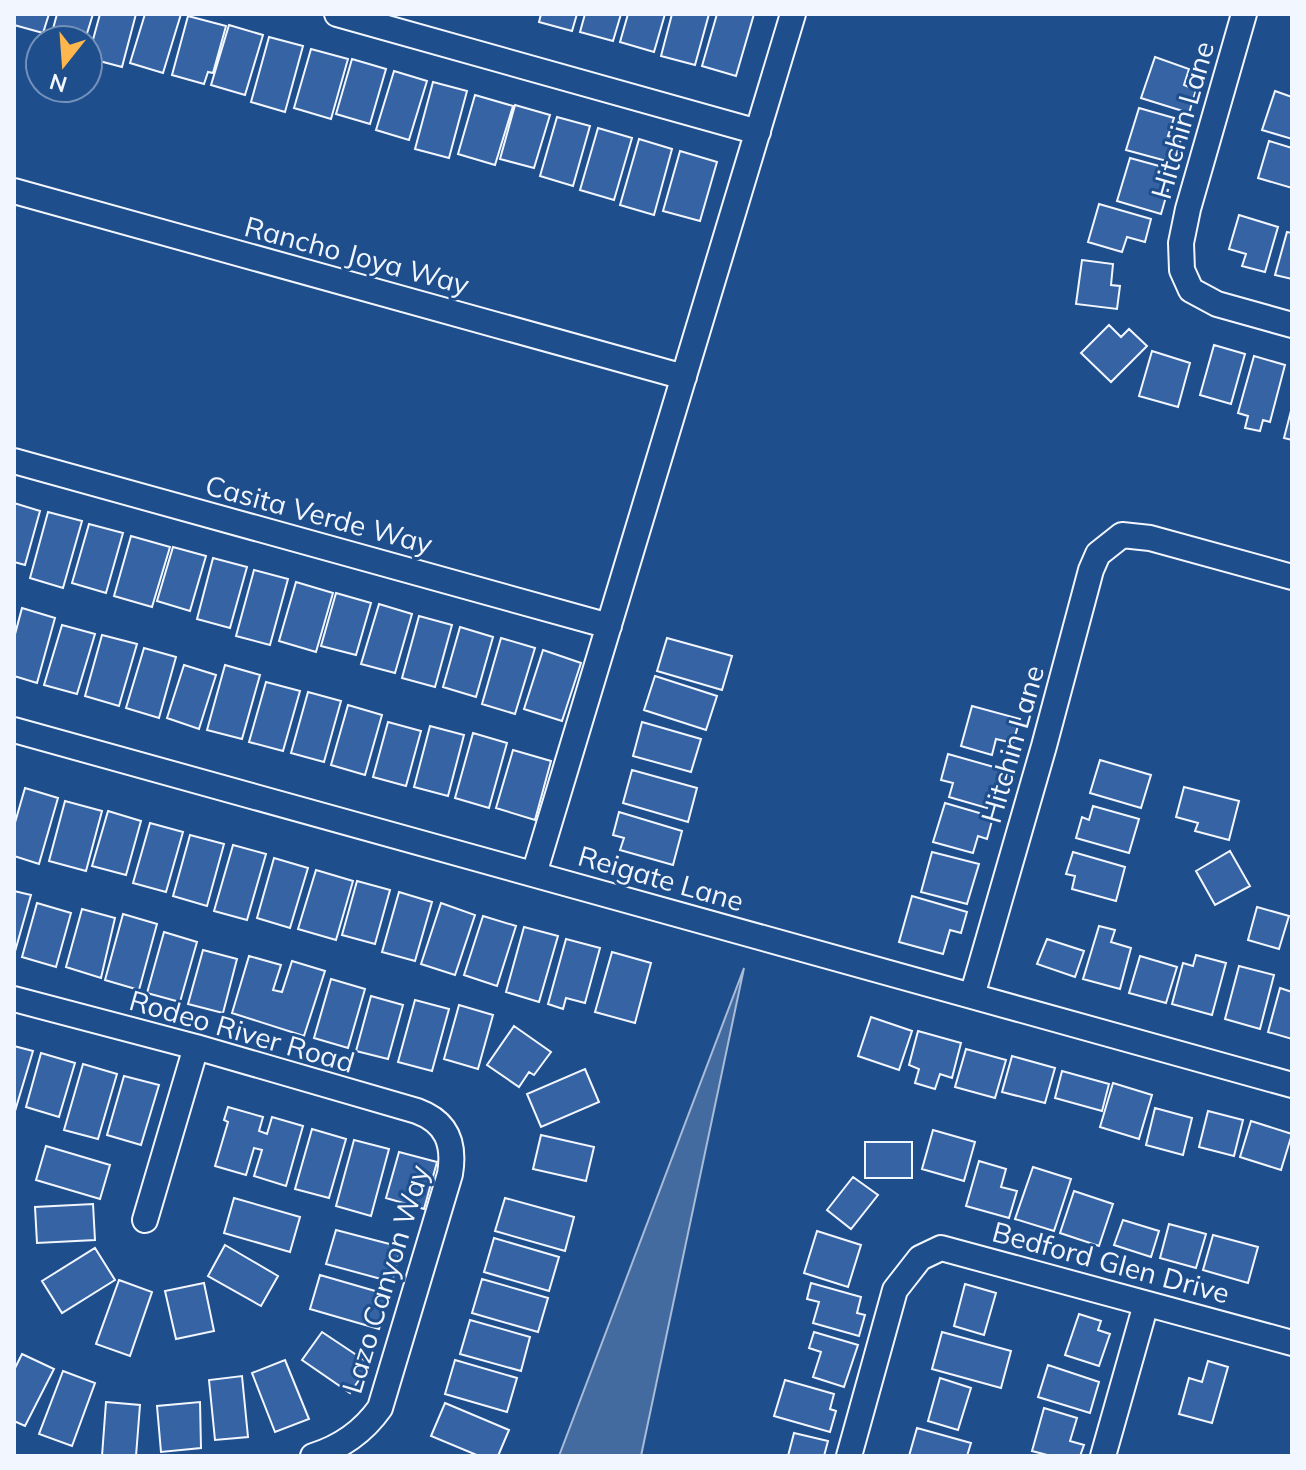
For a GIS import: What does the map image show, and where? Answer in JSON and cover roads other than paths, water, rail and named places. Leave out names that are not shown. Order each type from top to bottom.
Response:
[{"type":"street","points":[[337,14],[758,132]]},
{"type":"street","points":[[534,874],[793,14]]},
{"type":"street","name":"Hitchin Lane","points":[[1244,14],[1188,209],[1181,243],[1182,270],[1191,290],[1217,304],[1292,325]]},
{"type":"street","name":"Rancho Joya Way","points":[[14,191],[684,377]]},
{"type":"street","name":"Casita Verde Way","points":[[14,461],[609,626]]},
{"type":"street","name":"Hitchin Lane","points":[[972,996],[1098,554],[1122,535],[1139,537],[1292,577]]},
{"type":"street","name":"Reigate Lane","points":[[14,730],[1292,1085]]},
{"type":"street","name":"Rodeo River Road","points":[[14,999],[196,1047],[417,1111],[431,1116],[447,1133]]},
{"type":"street","points":[[145,1220],[196,1047]]},
{"type":"street","name":"Lazo Canyon Way","points":[[313,1456],[341,1445],[357,1434],[380,1408],[450,1174],[452,1146],[447,1133]]},
{"type":"street","name":"Bedford Glen Drive","points":[[849,1456],[895,1290],[917,1262],[941,1248],[1292,1343]]},
{"type":"street","points":[[1103,1456],[1146,1304]]},
{"type":"water","points":[[744,968],[641,1456],[559,1456]]}]
